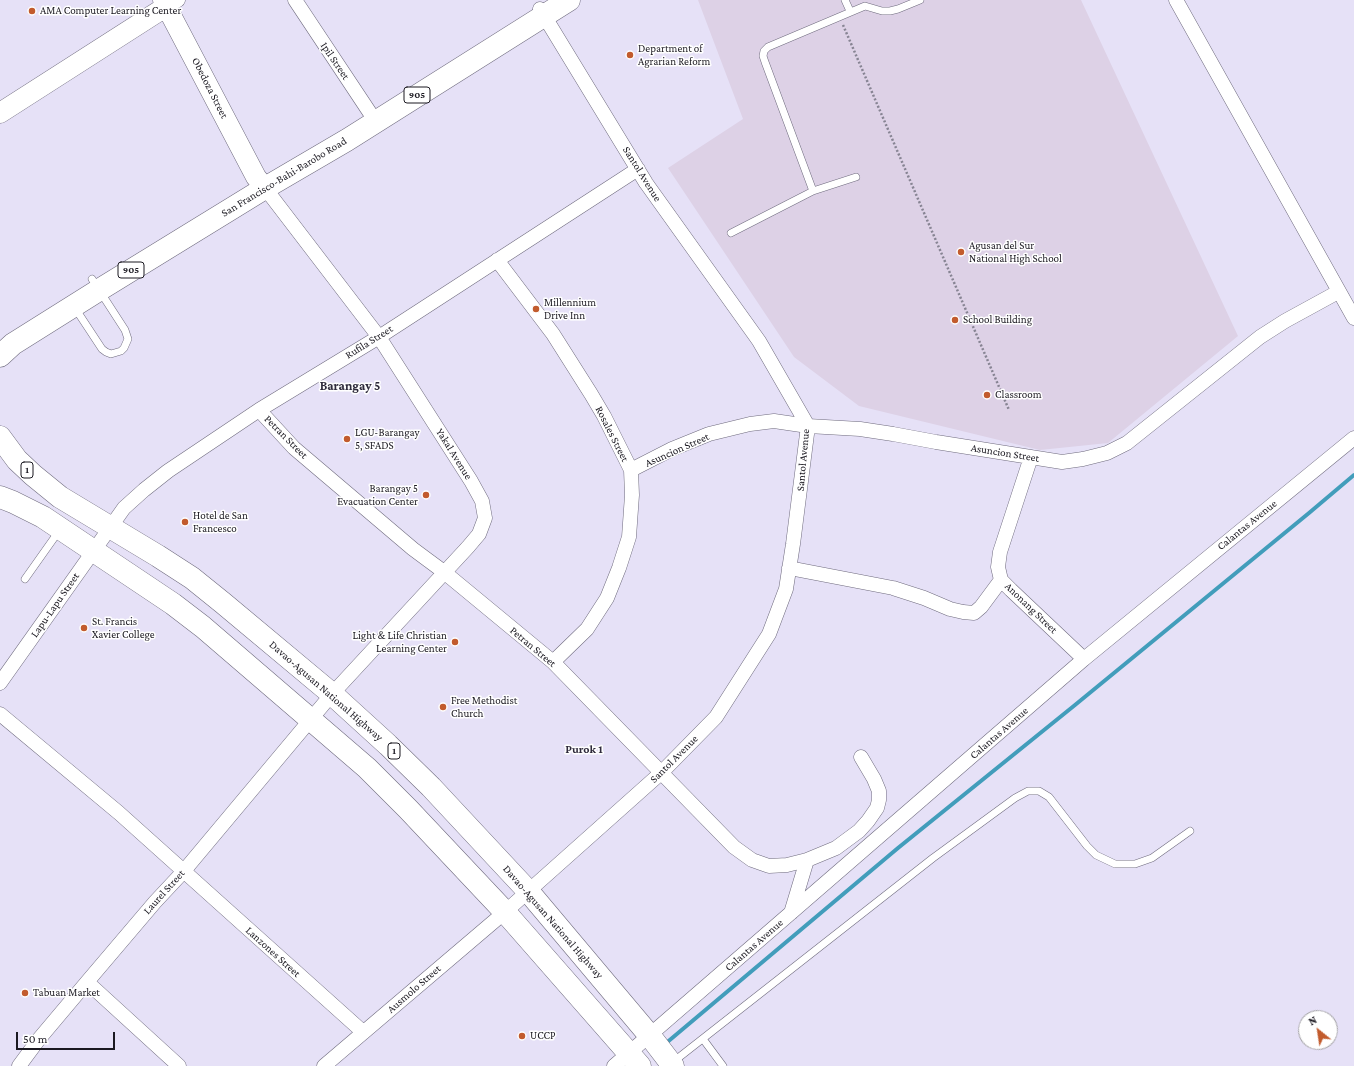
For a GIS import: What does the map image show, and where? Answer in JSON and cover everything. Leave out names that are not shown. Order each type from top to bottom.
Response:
[{"type":"main road","name":"San Francisco-Bahi-Barobo Road","points":[[0,333],[96,285],[342,132],[373,118],[544,7],[569,0]]},
{"type":"main road","name":"San Francisco-Bahi-Barobo Road","points":[[0,356],[13,344],[74,306],[96,285]]},
{"type":"main road","name":"Davao-Agusan National Highway","points":[[0,437],[17,460],[60,497],[192,578],[332,694],[393,750],[528,891],[650,1036],[672,1065]]},
{"type":"main road","points":[[0,497],[43,517],[173,604],[203,627],[366,768],[408,809],[504,912],[573,990],[628,1062]]},
{"type":"main road","points":[[573,990],[594,970]]},
{"type":"street","name":"Ipil Street","points":[[295,0],[373,118]]},
{"type":"street","points":[[1176,0],[1338,292],[1354,318]]},
{"type":"street","points":[[0,114],[170,2]]},
{"type":"street","name":"Obedoza Street","points":[[170,2],[260,182]]},
{"type":"street","name":"Santol Avenue","points":[[504,912],[662,772],[716,717],[769,634],[786,589],[808,426],[759,340],[646,183],[544,7]]},
{"type":"street","name":"Rufila Street","points":[[111,528],[124,508],[168,471],[259,410],[379,337],[638,169]]},
{"type":"street","name":"Yakal Avenue","points":[[260,182],[379,337],[472,481],[482,501],[486,518],[479,534],[468,547],[332,694],[310,720]]},
{"type":"street","name":"Rosales Street","points":[[497,260],[553,334],[591,394],[631,470],[632,496],[629,537],[607,598],[587,629],[553,662]]},
{"type":"street","name":"Asuncion Street","points":[[631,470],[672,449],[709,434],[774,420],[808,426],[860,429],[1062,462],[1107,453],[1127,443],[1260,337],[1285,321],[1338,292]]},
{"type":"street","name":"Petran Street","points":[[259,410],[294,448],[413,548],[553,662],[734,847],[752,860],[769,866],[787,865],[807,860],[836,848],[868,821],[877,808],[879,791],[861,757]]},
{"type":"street","name":"Calantas Avenue","points":[[628,1062],[650,1036],[1084,659],[1354,438]]},
{"type":"street","name":"Anonang Street","points":[[1031,457],[1000,552],[998,567],[1001,580],[1084,659]]},
{"type":"street","name":"Lapu-Lapu Street","points":[[0,684],[111,528]]},
{"type":"street","points":[[789,568],[893,588],[963,612],[974,613],[981,607],[1001,580]]},
{"type":"street","name":"Lanzones Street","points":[[0,714],[119,813],[363,1032]]},
{"type":"street","name":"Laurel Street","points":[[19,1066],[39,1039],[155,902],[183,872],[310,720]]},
{"type":"street","points":[[790,913],[807,860]]},
{"type":"street","name":"Ausmolo Street","points":[[324,1066],[504,912]]},
{"type":"street","points":[[87,982],[180,1066]]},
{"type":"lane","points":[[845,0],[850,11]]},
{"type":"lane","points":[[813,191],[763,56],[764,51],[768,47],[850,11],[865,6],[882,11],[890,11],[920,0]]},
{"type":"lane","points":[[731,233],[813,191],[856,177]]},
{"type":"lane","points":[[74,306],[102,349],[111,354],[121,351],[127,344],[127,335],[96,285]]},
{"type":"lane","points":[[25,578],[61,529]]},
{"type":"lane","points":[[672,1065],[703,1038],[933,858],[1014,798],[1028,791],[1039,791],[1049,797],[1087,846],[1096,855],[1115,864],[1135,864],[1152,858],[1190,831]]},
{"type":"lane","points":[[703,1038],[723,1066]]},
{"type":"path","points":[[839,17],[1009,410]]},
{"type":"shaded area","name":"Agusan del Sur National High School","points":[[698,0],[1081,0],[1238,336],[1108,443],[1040,450],[859,406],[794,357],[668,168],[743,119]]},
{"type":"waterway","points":[[665,1044],[898,848],[1075,705],[1354,475]]},
{"type":"place","name":"AMA Computer Learning Center","points":[[32,11]]},
{"type":"place","name":"Department of Agrarian Reform","points":[[630,55]]},
{"type":"place","name":"Agusan del Sur National High School","points":[[961,252]]},
{"type":"place","name":"Millennium Drive Inn","points":[[536,309]]},
{"type":"place","name":"School Building","points":[[955,320]]},
{"type":"place","name":"Classroom","points":[[987,395]]},
{"type":"place","name":"LGU-Barangay 5, SFADS","points":[[347,439]]},
{"type":"place","name":"Barangay 5 Evacuation Center","points":[[426,495]]},
{"type":"place","name":"Hotel de San Francesco","points":[[185,522]]},
{"type":"place","name":"St. Francis Xavier College","points":[[84,628]]},
{"type":"place","name":"Light & Life Christian Learning Center","points":[[455,642]]},
{"type":"place","name":"Free Methodist Church","points":[[443,707]]},
{"type":"place","name":"Tabuan Market","points":[[25,993]]},
{"type":"place","name":"UCCP","points":[[522,1036]]},
{"type":"district","name":"Barangay 5","points":[[350,386]]},
{"type":"district","name":"Purok 1","points":[[584,749]]}]
